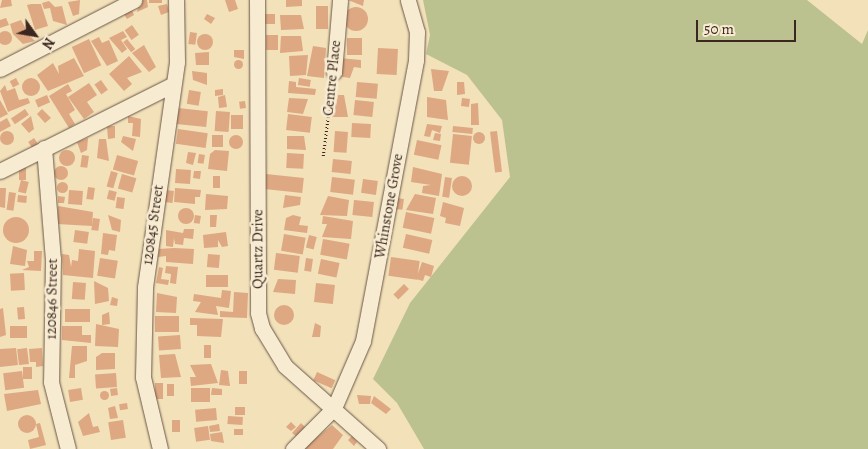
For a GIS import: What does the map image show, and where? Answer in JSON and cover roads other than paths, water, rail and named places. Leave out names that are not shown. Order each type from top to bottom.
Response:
[{"type":"street","points":[[1,68],[134,0]]},
{"type":"street","name":"120845 Street","points":[[160,449],[143,377],[145,286],[179,40],[176,0]]},
{"type":"street","name":"Quartz Drive","points":[[257,0],[258,312],[274,353],[378,449]]},
{"type":"street","name":"Centre Place","points":[[334,72],[340,0]]},
{"type":"street","name":"Whinstone Grove","points":[[334,408],[363,341],[416,60],[417,32],[408,0]]},
{"type":"street","points":[[0,171],[172,85]]},
{"type":"street","name":"120846 Street","points":[[44,148],[53,259],[51,382],[68,449]]},
{"type":"street","points":[[293,449],[334,408]]}]
